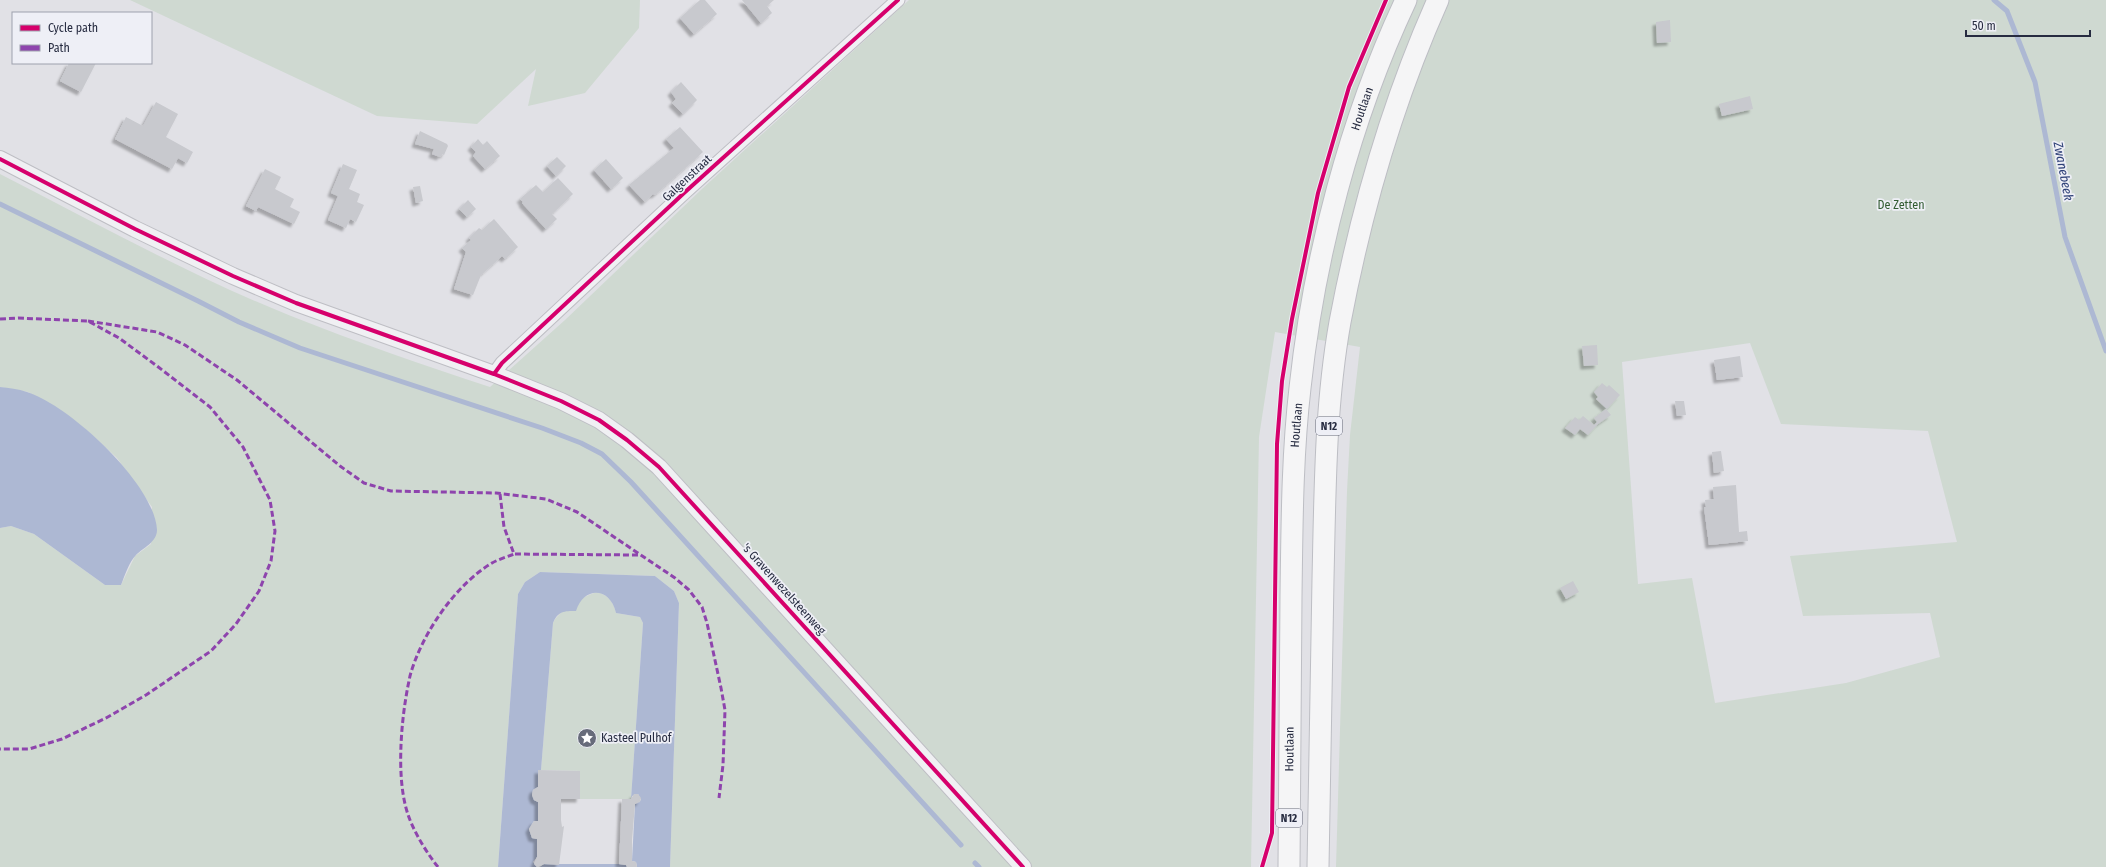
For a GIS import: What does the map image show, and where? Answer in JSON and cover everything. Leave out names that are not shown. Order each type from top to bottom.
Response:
[{"type":"main road","name":"Houtlaan","points":[[1289,867],[1292,560],[1296,432],[1309,318],[1330,222],[1370,90],[1406,0]]},
{"type":"main road","name":"N12","points":[[1318,867],[1325,490],[1331,392],[1340,323],[1375,170],[1398,99],[1438,0]]},
{"type":"street","name":"Galgenstraat","points":[[494,374],[502,363],[684,193],[898,0]]},
{"type":"street","name":"'s Gravenwezelsteenweg","points":[[0,159],[135,228],[275,294],[387,337],[494,374],[561,401],[599,420],[627,440],[659,467],[1023,867]]},
{"type":"green space","points":[[130,0],[640,0],[639,28],[585,93],[528,106],[536,69],[477,124],[377,116]]},
{"type":"green space","name":"De Zetten","points":[[909,0],[2106,0],[2106,867],[1336,867],[1347,491],[1350,435],[1360,347],[1275,332],[1259,437],[1251,867],[670,867],[679,603],[674,591],[655,576],[540,572],[525,582],[518,594],[498,867],[0,867],[0,528],[11,526],[34,534],[105,585],[121,585],[135,556],[151,544],[152,507],[117,458],[90,433],[63,412],[28,392],[0,387],[0,174],[217,284],[315,326],[490,387],[565,320],[703,188]],"holes":[[[1750,343],[1781,424],[1928,431],[1957,542],[1790,556],[1803,616],[1930,613],[1940,657],[1846,683],[1715,703],[1692,578],[1638,584],[1622,362]]]},
{"type":"green space","points":[[597,592],[605,595],[610,600],[616,613],[640,617],[643,623],[631,799],[580,799],[580,771],[541,770],[553,623],[560,614],[572,604]]},
{"type":"water","points":[[0,387],[27,392],[45,400],[65,413],[86,429],[107,449],[142,491],[153,511],[157,530],[155,538],[131,561],[121,585],[105,585],[34,534],[11,526],[0,528]]},
{"type":"water","points":[[540,572],[655,576],[674,591],[679,603],[670,867],[637,867],[636,862],[632,861],[635,804],[641,800],[638,794],[632,796],[631,799],[643,623],[640,617],[616,613],[613,604],[608,598],[603,594],[597,593],[585,597],[576,611],[562,612],[559,614],[553,623],[541,770],[538,771],[538,787],[533,790],[532,795],[534,800],[538,802],[538,821],[534,821],[529,829],[532,838],[537,839],[537,857],[533,862],[537,867],[498,867],[518,594],[525,582]]},
{"type":"water","points":[[544,864],[619,864],[626,865],[627,867],[540,867]]},
{"type":"building","points":[[700,0],[705,0],[717,14],[694,34],[680,18]]},
{"type":"building","points":[[742,0],[774,0],[767,6],[772,13],[761,23]]},
{"type":"building","points":[[1670,20],[1671,42],[1657,43],[1656,22]]},
{"type":"building","points":[[68,64],[95,64],[81,92],[60,81]]},
{"type":"building","points":[[681,82],[697,100],[683,114],[672,103],[676,99],[671,92]]},
{"type":"building","points":[[1750,96],[1753,109],[1722,116],[1719,104]]},
{"type":"building","points":[[156,102],[178,114],[166,137],[193,152],[187,163],[178,158],[172,169],[115,139],[126,117],[143,126]]},
{"type":"building","points":[[680,127],[703,152],[655,195],[653,194],[645,202],[629,185],[674,148],[666,139]]},
{"type":"building","points":[[420,131],[447,144],[448,146],[444,155],[442,154],[440,157],[432,154],[434,149],[415,144]]},
{"type":"building","points":[[478,139],[483,145],[487,141],[500,156],[485,169],[473,156],[476,152],[471,147]]},
{"type":"building","points":[[557,157],[566,166],[556,176],[547,166]]},
{"type":"building","points":[[606,159],[623,178],[611,189],[594,170]]},
{"type":"building","points":[[343,164],[357,170],[349,189],[360,194],[357,202],[364,205],[356,222],[350,219],[346,228],[328,220],[338,196],[331,193]]},
{"type":"building","points":[[265,169],[281,177],[275,189],[294,199],[290,207],[300,212],[294,224],[258,207],[256,211],[246,206]]},
{"type":"building","points":[[558,178],[573,194],[552,214],[557,219],[546,229],[520,199],[536,185],[543,192]]},
{"type":"building","points":[[420,186],[423,201],[416,203],[413,187]]},
{"type":"building","points":[[468,200],[476,209],[467,217],[459,209]]},
{"type":"building","points":[[494,219],[518,247],[505,259],[502,256],[481,275],[473,295],[454,289],[466,252],[462,248],[471,240],[469,238],[479,228],[482,230]]},
{"type":"building","points":[[1597,345],[1598,365],[1584,366],[1582,346]]},
{"type":"building","points":[[1740,356],[1743,377],[1717,380],[1714,360]]},
{"type":"building","points":[[1602,383],[1607,387],[1609,385],[1620,395],[1607,409],[1596,399],[1598,397],[1594,392]]},
{"type":"building","points":[[1675,401],[1684,401],[1686,415],[1677,416]]},
{"type":"building","points":[[1606,409],[1611,415],[1598,424],[1588,435],[1580,429],[1575,435],[1565,428],[1575,417],[1579,420],[1583,416],[1594,425],[1597,422],[1594,418]]},
{"type":"building","points":[[1721,451],[1724,471],[1714,473],[1712,452]]},
{"type":"building","points":[[1736,485],[1739,532],[1747,531],[1748,541],[1709,545],[1704,507],[1706,507],[1705,500],[1714,499],[1713,487]]},
{"type":"building","points":[[1573,581],[1579,592],[1566,599],[1560,588]]},
{"type":"building","points":[[538,770],[580,771],[580,799],[561,799],[561,820],[562,827],[564,826],[559,865],[544,864],[537,867],[534,864],[537,857],[537,839],[532,838],[529,829],[534,821],[538,821],[538,802],[534,800],[532,795],[533,790],[538,787]]},
{"type":"building","points":[[634,794],[638,794],[641,798],[640,802],[635,804],[632,840],[632,861],[636,862],[637,867],[627,867],[626,865],[619,864],[622,799],[631,799]]},
{"type":"waterway","name":"Zwanebeek","points":[[1994,0],[2007,11],[2035,82],[2065,237],[2106,351]]},
{"type":"waterway","points":[[0,204],[239,322],[300,348],[542,428],[581,443],[602,454],[631,482],[961,845]]},
{"type":"waterway","points":[[975,863],[979,867]]},
{"type":"marked path","points":[[0,319],[18,318],[88,321],[119,338],[157,366],[210,407],[243,447],[270,500],[275,531],[271,561],[259,591],[236,624],[211,651],[146,695],[106,718],[62,739],[29,749],[0,749]]},
{"type":"marked path","points":[[88,321],[157,332],[185,345],[237,380],[340,466],[364,483],[391,491],[496,493],[546,499],[577,512],[675,578],[689,590],[702,607],[707,623],[721,688],[725,710],[723,765],[719,798]]},
{"type":"marked path","points":[[500,494],[504,527],[514,554],[638,555]]},
{"type":"marked path","points":[[438,867],[422,845],[413,826],[407,811],[403,793],[401,736],[410,676],[422,644],[441,612],[465,584],[478,572],[492,563],[514,554]]},
{"type":"cycle path","points":[[494,374],[502,363],[684,193],[898,0]]},
{"type":"cycle path","points":[[1262,867],[1272,833],[1277,444],[1282,381],[1292,319],[1318,193],[1349,87],[1386,0]]},
{"type":"cycle path","points":[[0,159],[135,229],[233,276],[296,303],[494,374],[561,401],[599,420],[627,440],[659,467],[1023,867]]},
{"type":"place","name":"Kasteel Pulhof","points":[[587,738]]}]
